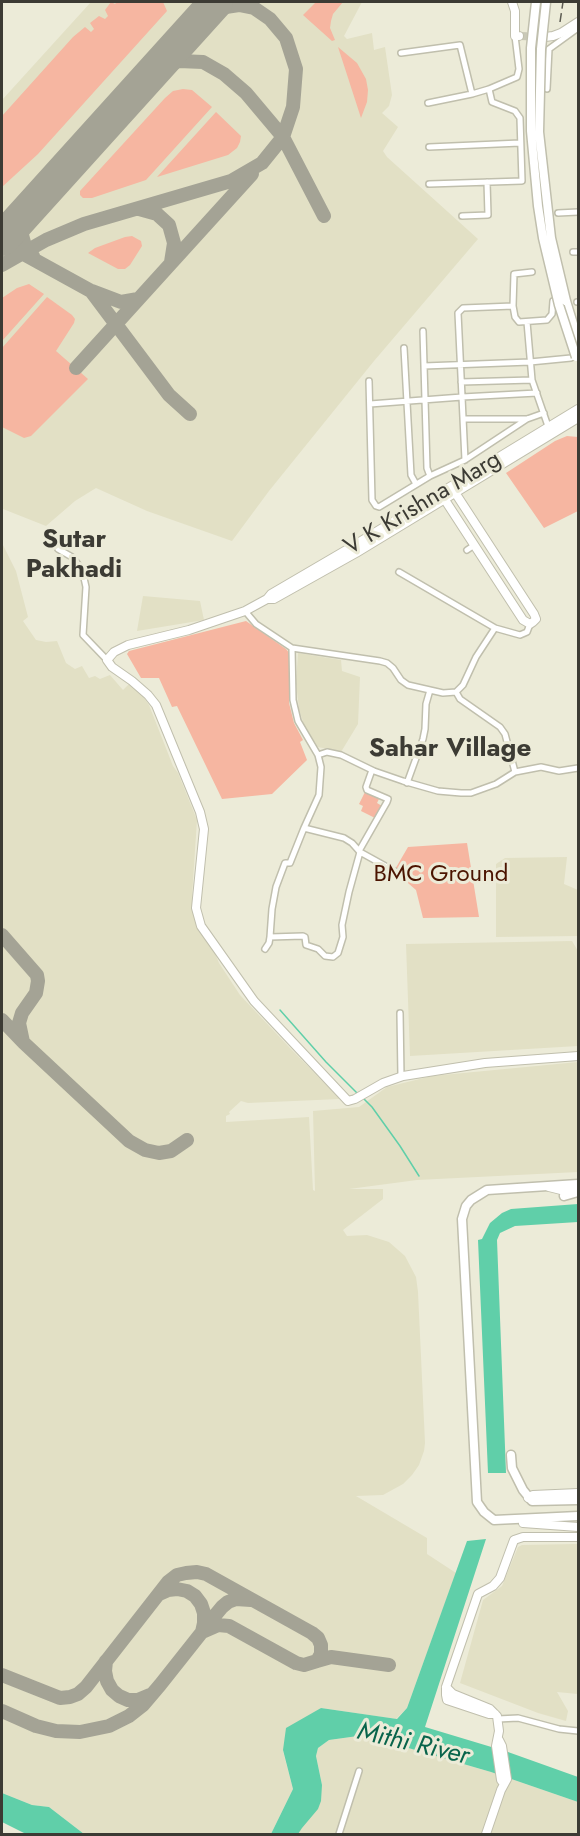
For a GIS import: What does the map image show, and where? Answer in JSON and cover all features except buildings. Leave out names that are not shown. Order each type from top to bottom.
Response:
[{"type":"main road","points":[[536,2],[531,48],[531,131],[538,206],[543,238],[575,361]]},
{"type":"main road","points":[[546,2],[541,49],[539,132],[551,238],[579,340]]},
{"type":"main road","points":[[579,1184],[487,1190],[471,1200],[466,1206],[462,1219],[477,1502],[494,1520],[579,1516]]},
{"type":"main road","points":[[564,1196],[579,1191]]},
{"type":"main road","points":[[511,1455],[512,1468],[532,1501],[538,1503],[579,1500]]},
{"type":"street","points":[[428,103],[472,94],[517,77],[519,69],[513,2]]},
{"type":"street","points":[[546,37],[561,33],[579,22]]},
{"type":"street","points":[[547,89],[549,49],[579,28]]},
{"type":"street","points":[[401,53],[460,45],[472,94]]},
{"type":"street","points":[[429,184],[522,181],[520,118],[515,111],[492,102],[489,89]]},
{"type":"street","points":[[429,147],[520,143]]},
{"type":"street","points":[[462,216],[488,215],[487,182]]},
{"type":"street","points":[[558,213],[579,212]]},
{"type":"street","points":[[532,272],[514,274],[515,317],[519,322],[547,320],[552,314],[553,302]]},
{"type":"street","points":[[475,473],[468,459],[463,419],[458,313],[460,309],[513,306]]},
{"type":"street","points":[[527,322],[532,380],[549,429]]},
{"type":"street","points":[[423,331],[427,468],[430,476]]},
{"type":"street","points":[[404,348],[411,475],[416,484]]},
{"type":"street","points":[[424,366],[575,361]]},
{"type":"street","points":[[461,382],[532,380]]},
{"type":"street","points":[[369,381],[372,500],[379,507],[430,476],[468,459],[527,419],[544,413]]},
{"type":"street","points":[[370,404],[537,393]]},
{"type":"street","name":"V K Krishna Marg","points":[[108,660],[114,652],[128,645],[189,630],[245,611],[443,497],[475,473],[579,410]]},
{"type":"street","name":"V K Krishna Marg","points":[[453,490],[579,418]]},
{"type":"street","points":[[463,419],[527,419]]},
{"type":"street","points":[[567,426],[579,427]]},
{"type":"street","points":[[399,572],[495,627],[520,635],[527,632],[530,624],[536,619],[453,490]]},
{"type":"street","points":[[443,497],[470,548],[523,620],[530,624]]},
{"type":"street","points":[[58,549],[72,556],[82,569],[86,587],[83,635],[112,667],[132,681],[156,705],[200,812],[204,829],[196,908],[201,926],[254,1000],[348,1101],[383,1083],[401,1077],[485,1063],[579,1056]]},
{"type":"street","points":[[245,611],[256,624],[292,648],[387,663],[408,685],[444,693],[456,692],[464,685],[476,657],[495,627]]},
{"type":"street","points":[[265,949],[269,944],[276,887],[285,863],[290,863],[319,795],[321,767],[318,755],[298,722],[293,700],[292,648]]},
{"type":"street","points":[[407,783],[423,740],[427,697],[430,690]]},
{"type":"street","points":[[456,692],[460,699],[500,727],[505,734],[515,772]]},
{"type":"street","points":[[318,755],[327,752],[341,755],[407,783],[438,791],[471,793],[496,784],[515,772],[541,767],[559,771],[579,768]]},
{"type":"street","points":[[270,937],[291,937],[297,934],[305,937],[306,945],[318,949],[325,956],[333,957],[338,953],[343,937],[342,925],[349,892],[360,851],[388,800],[367,790],[372,770]]},
{"type":"street","points":[[304,828],[344,838],[360,851],[398,873]]},
{"type":"street","points":[[400,1013],[401,1077]]},
{"type":"street","points":[[547,1187],[579,1191]]},
{"type":"street","points":[[526,1494],[579,1493]]},
{"type":"street","points":[[494,1520],[579,1527]]},
{"type":"street","points":[[579,1537],[523,1537],[514,1540],[500,1578],[493,1586],[478,1594],[446,1687],[447,1700],[489,1714],[579,1731]]},
{"type":"street","points":[[486,1834],[504,1781],[499,1744],[500,1731],[496,1716]]},
{"type":"street","points":[[339,1834],[359,1771]]},
{"type":"shaded area","points":[[91,2],[362,2],[344,36],[347,39],[372,33],[374,50],[385,47],[392,95],[389,106],[382,113],[398,127],[383,151],[478,239],[374,361],[269,491],[232,541],[147,511],[96,488],[75,501],[46,526],[3,509],[2,513],[2,100]]},
{"type":"shaded area","points":[[2,543],[16,571],[28,617],[23,621],[36,640],[57,641],[66,663],[75,669],[82,666],[89,678],[95,676],[100,679],[110,675],[123,690],[129,684],[140,692],[149,705],[197,820],[193,913],[219,963],[240,995],[340,1099],[248,1103],[241,1101],[226,1116],[226,1122],[309,1117],[313,1190],[315,1191],[313,1111],[359,1107],[387,1087],[432,1076],[578,1062],[578,1172],[417,1180],[349,1189],[383,1189],[383,1199],[343,1230],[347,1236],[367,1235],[389,1242],[405,1256],[416,1277],[425,1443],[419,1465],[403,1484],[383,1495],[356,1496],[427,1538],[427,1554],[456,1573],[407,1708],[396,1719],[321,1708],[283,1751],[293,1789],[271,1834],[84,1834],[49,1807],[32,1805],[2,1793]]},
{"type":"shaded area","points":[[143,596],[200,601],[204,620],[137,631]]},
{"type":"shaded area","points":[[298,653],[341,660],[342,671],[360,677],[358,724],[341,752],[318,747],[305,728],[299,709],[296,683]]},
{"type":"shaded area","points":[[567,857],[564,884],[578,890],[578,936],[496,937],[496,864],[505,858]]},
{"type":"shaded area","points":[[572,941],[578,951],[578,1046],[410,1056],[406,944]]},
{"type":"shaded area","points":[[578,1544],[578,1694],[557,1692],[568,1711],[566,1721],[538,1713],[460,1683],[483,1600],[502,1586],[518,1547]]},
{"type":"shaded area","points":[[358,1736],[491,1772],[578,1802],[578,1834],[298,1834],[322,1785],[316,1756],[318,1748],[329,1740]]},
{"type":"green space","points":[[111,2],[115,4],[117,2],[163,2],[167,11],[38,154],[2,187],[2,116],[73,37],[85,27],[91,32],[94,29],[90,23],[99,16],[105,19],[108,16],[105,10]]},
{"type":"green space","points":[[316,2],[343,2],[333,14],[331,21],[330,28],[335,40],[332,41],[303,15]]},
{"type":"green space","points":[[338,47],[357,63],[366,79],[367,102],[361,118]]},
{"type":"green space","points":[[192,90],[212,107],[146,180],[92,198],[83,198],[80,191],[165,98],[173,91]]},
{"type":"green space","points":[[216,112],[241,136],[237,148],[228,155],[157,177]]},
{"type":"green space","points":[[132,236],[141,241],[142,246],[125,269],[118,269],[88,253],[95,248]]},
{"type":"green space","points":[[29,284],[44,294],[2,341],[2,298],[17,288]]},
{"type":"green space","points":[[47,297],[75,319],[56,351],[88,379],[31,436],[24,438],[2,427],[2,348]]},
{"type":"green space","points":[[567,436],[578,437],[578,511],[544,528],[506,473],[555,441]]},
{"type":"green space","points":[[246,621],[290,654],[289,703],[294,723],[303,740],[300,742],[307,760],[272,794],[222,799],[177,706],[172,707],[159,678],[141,678],[127,654],[129,651]]},
{"type":"green space","points":[[366,790],[374,796],[381,795],[377,803],[382,806],[375,818],[361,811],[363,806],[359,804]]},
{"type":"green space","name":"BMC Ground","points":[[467,843],[479,917],[423,918],[416,890],[394,871],[408,847]]},
{"type":"water","points":[[578,1204],[578,1222],[515,1226],[500,1233],[497,1240],[506,1473],[488,1473],[478,1240],[482,1239],[490,1223],[511,1209]]},
{"type":"water","name":"Mithi River","points":[[486,1539],[425,1727],[508,1752],[578,1777],[578,1802],[491,1772],[358,1736],[329,1740],[318,1748],[316,1756],[322,1785],[318,1809],[298,1834],[271,1834],[293,1789],[283,1750],[286,1728],[321,1708],[397,1719],[407,1708],[467,1541]]},
{"type":"water","points":[[2,1793],[32,1805],[49,1807],[84,1834],[26,1834],[2,1822]]},
{"type":"waterway","points":[[280,1010],[357,1093]]},
{"type":"waterway","points":[[363,1098],[372,1107],[419,1176]]},
{"type":"taxiway","points":[[2,265],[46,240],[84,224],[231,181],[262,163],[283,137],[293,107],[296,69],[286,38],[270,19],[254,8],[239,5],[219,8],[198,20]]},
{"type":"taxiway","points":[[149,75],[163,66],[179,61],[203,62],[224,74],[246,93],[283,137],[324,216]]},
{"type":"taxiway","points":[[76,368],[252,174]]},
{"type":"taxiway","points":[[139,209],[157,214],[169,225],[174,243],[171,262]]},
{"type":"taxiway","points":[[25,213],[22,235],[25,246],[33,256]]},
{"type":"taxiway","points":[[2,229],[17,221]]},
{"type":"taxiway","points":[[2,242],[91,291],[169,395],[190,414]]},
{"type":"taxiway","points":[[92,291],[121,302],[138,299]]},
{"type":"taxiway","points":[[2,935],[37,975],[36,993],[22,1013],[19,1023],[23,1042]]},
{"type":"taxiway","points":[[2,1020],[129,1141],[145,1150],[159,1153],[171,1151],[187,1140]]},
{"type":"taxiway","points":[[2,1675],[60,1698],[78,1694],[86,1687],[168,1582],[177,1575],[186,1573],[206,1574],[312,1633],[321,1645],[321,1654],[317,1661],[304,1665],[296,1663],[229,1626],[218,1625],[202,1632],[143,1705],[129,1716],[109,1726],[80,1732],[56,1731],[36,1726],[2,1711]]},
{"type":"taxiway","points":[[159,1594],[177,1589],[195,1596],[204,1613],[202,1632]]},
{"type":"taxiway","points":[[203,1630],[228,1602],[236,1599],[251,1600]]},
{"type":"taxiway","points":[[317,1661],[331,1657],[389,1665]]},
{"type":"taxiway","points":[[106,1661],[107,1681],[119,1696],[128,1700],[138,1700],[150,1695]]},
{"type":"runway","points":[[2,239],[216,2]]},
{"type":"tunnel","points":[[519,36],[545,37]]},
{"type":"railway","points":[[560,22],[563,2]]},
{"type":"district","name":"Sutar Pakhadi","points":[[74,556]]},
{"type":"district","name":"Sahar Village","points":[[450,750]]}]
